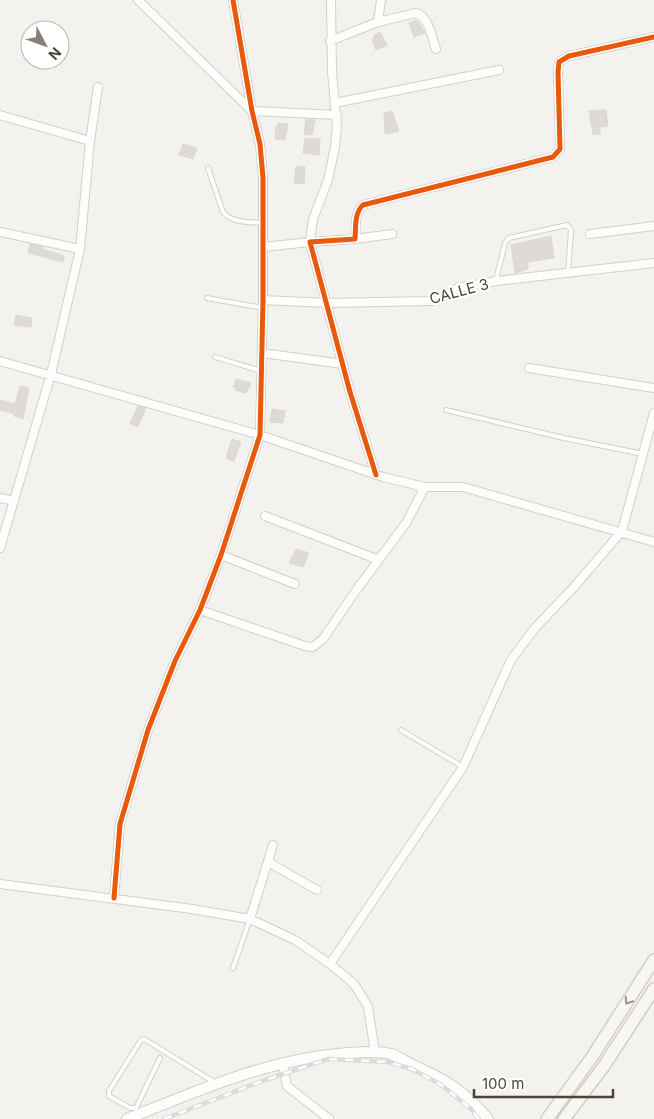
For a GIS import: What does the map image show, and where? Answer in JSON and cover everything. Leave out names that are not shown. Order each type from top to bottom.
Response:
[{"type":"main road","points":[[547,1119],[592,1057],[654,960]]},
{"type":"main road","points":[[564,1119],[604,1066],[654,990]]},
{"type":"street","points":[[138,0],[252,111],[337,114]]},
{"type":"street","points":[[114,898],[120,824],[155,713],[174,662],[200,610],[221,555],[260,435],[263,178],[260,144],[252,111],[233,0]]},
{"type":"street","points":[[330,0],[330,41],[337,114],[335,147],[328,180],[313,219],[310,242],[376,475]]},
{"type":"street","points":[[378,22],[381,0]]},
{"type":"street","points":[[330,41],[378,22],[416,13],[425,18],[436,49]]},
{"type":"street","points":[[354,239],[357,214],[359,208],[363,205],[554,157],[560,149],[559,62],[569,56],[654,37]]},
{"type":"street","points":[[335,103],[499,70]]},
{"type":"street","points":[[0,548],[51,374],[80,249],[90,141],[98,87]]},
{"type":"street","points":[[0,115],[90,141]]},
{"type":"street","points":[[590,234],[654,226]]},
{"type":"street","points":[[0,232],[80,249]]},
{"type":"street","points":[[263,247],[392,234]]},
{"type":"street","name":"CALLE 3","points":[[263,304],[437,300],[458,288],[496,281],[654,263]]},
{"type":"street","points":[[262,353],[343,364]]},
{"type":"street","points":[[0,361],[260,435],[376,475],[425,487],[463,487],[622,531],[654,542]]},
{"type":"street","points":[[529,368],[654,388]]},
{"type":"street","points":[[330,964],[463,767],[511,660],[535,628],[574,587],[622,531],[654,413]]},
{"type":"street","points":[[200,610],[304,646],[313,646],[322,639],[406,523],[425,487]]},
{"type":"street","points":[[0,498],[14,502]]},
{"type":"street","points":[[265,516],[379,560]]},
{"type":"street","points":[[221,555],[295,584]]},
{"type":"street","points":[[250,919],[273,845]]},
{"type":"street","points":[[268,862],[317,890]]},
{"type":"street","points":[[0,884],[114,898],[250,919],[295,940],[330,964],[354,984],[368,1006],[375,1053]]},
{"type":"street","points":[[127,1119],[255,1070],[323,1054],[375,1053],[390,1054],[445,1079],[475,1103],[488,1119]]},
{"type":"street","points":[[283,1064],[287,1086],[329,1119]]},
{"type":"lane","points":[[208,168],[223,212],[227,216],[232,220],[263,223]]},
{"type":"lane","points":[[496,281],[505,243],[509,238],[567,225],[571,230],[568,272]]},
{"type":"lane","points":[[207,298],[263,304]]},
{"type":"lane","points":[[215,357],[261,371]]},
{"type":"lane","points":[[446,410],[564,438],[643,454]]},
{"type":"lane","points":[[401,730],[463,767]]},
{"type":"lane","points":[[233,968],[250,919]]},
{"type":"lane","points":[[160,1058],[136,1108],[130,1108],[109,1096],[109,1091],[113,1084],[141,1040],[144,1039],[216,1084]]},
{"type":"building","points":[[417,20],[425,33],[414,37],[409,23]]},
{"type":"building","points":[[380,32],[387,45],[376,50],[372,39],[374,35]]},
{"type":"building","points":[[606,110],[608,126],[600,127],[600,134],[593,135],[589,111]]},
{"type":"building","points":[[392,111],[399,131],[385,134],[384,113]]},
{"type":"building","points":[[306,119],[315,120],[312,135],[304,134]]},
{"type":"building","points":[[278,123],[288,124],[285,140],[275,139]]},
{"type":"building","points":[[305,138],[320,139],[319,155],[303,153]]},
{"type":"building","points":[[183,144],[197,148],[193,159],[179,155]]},
{"type":"building","points":[[296,166],[305,167],[304,184],[294,183]]},
{"type":"building","points":[[551,236],[554,258],[528,262],[528,269],[515,273],[511,245]]},
{"type":"building","points":[[30,244],[64,256],[63,262],[28,253]]},
{"type":"building","points":[[16,315],[32,318],[31,327],[14,325]]},
{"type":"building","points":[[236,379],[251,383],[246,393],[235,390],[236,387],[233,387]]},
{"type":"building","points":[[20,386],[29,388],[23,419],[14,416],[15,414],[0,410],[0,400],[15,404]]},
{"type":"building","points":[[138,406],[146,408],[138,427],[130,424]]},
{"type":"building","points":[[272,409],[285,411],[283,423],[270,422]]},
{"type":"building","points":[[232,439],[241,442],[234,461],[226,458]]},
{"type":"building","points":[[296,549],[309,553],[303,567],[289,563]]},
{"type":"railway","points":[[164,1119],[262,1081],[328,1059],[388,1062],[412,1069],[440,1084],[470,1108],[479,1119]]},
{"type":"cycle path","points":[[114,898],[120,824],[148,730],[175,661],[200,610],[221,555],[260,435],[263,178],[260,144],[252,111],[233,0]]},
{"type":"cycle path","points":[[376,475],[350,392],[310,242],[355,239],[357,216],[363,205],[553,157],[560,149],[559,62],[569,56],[654,37]]}]
